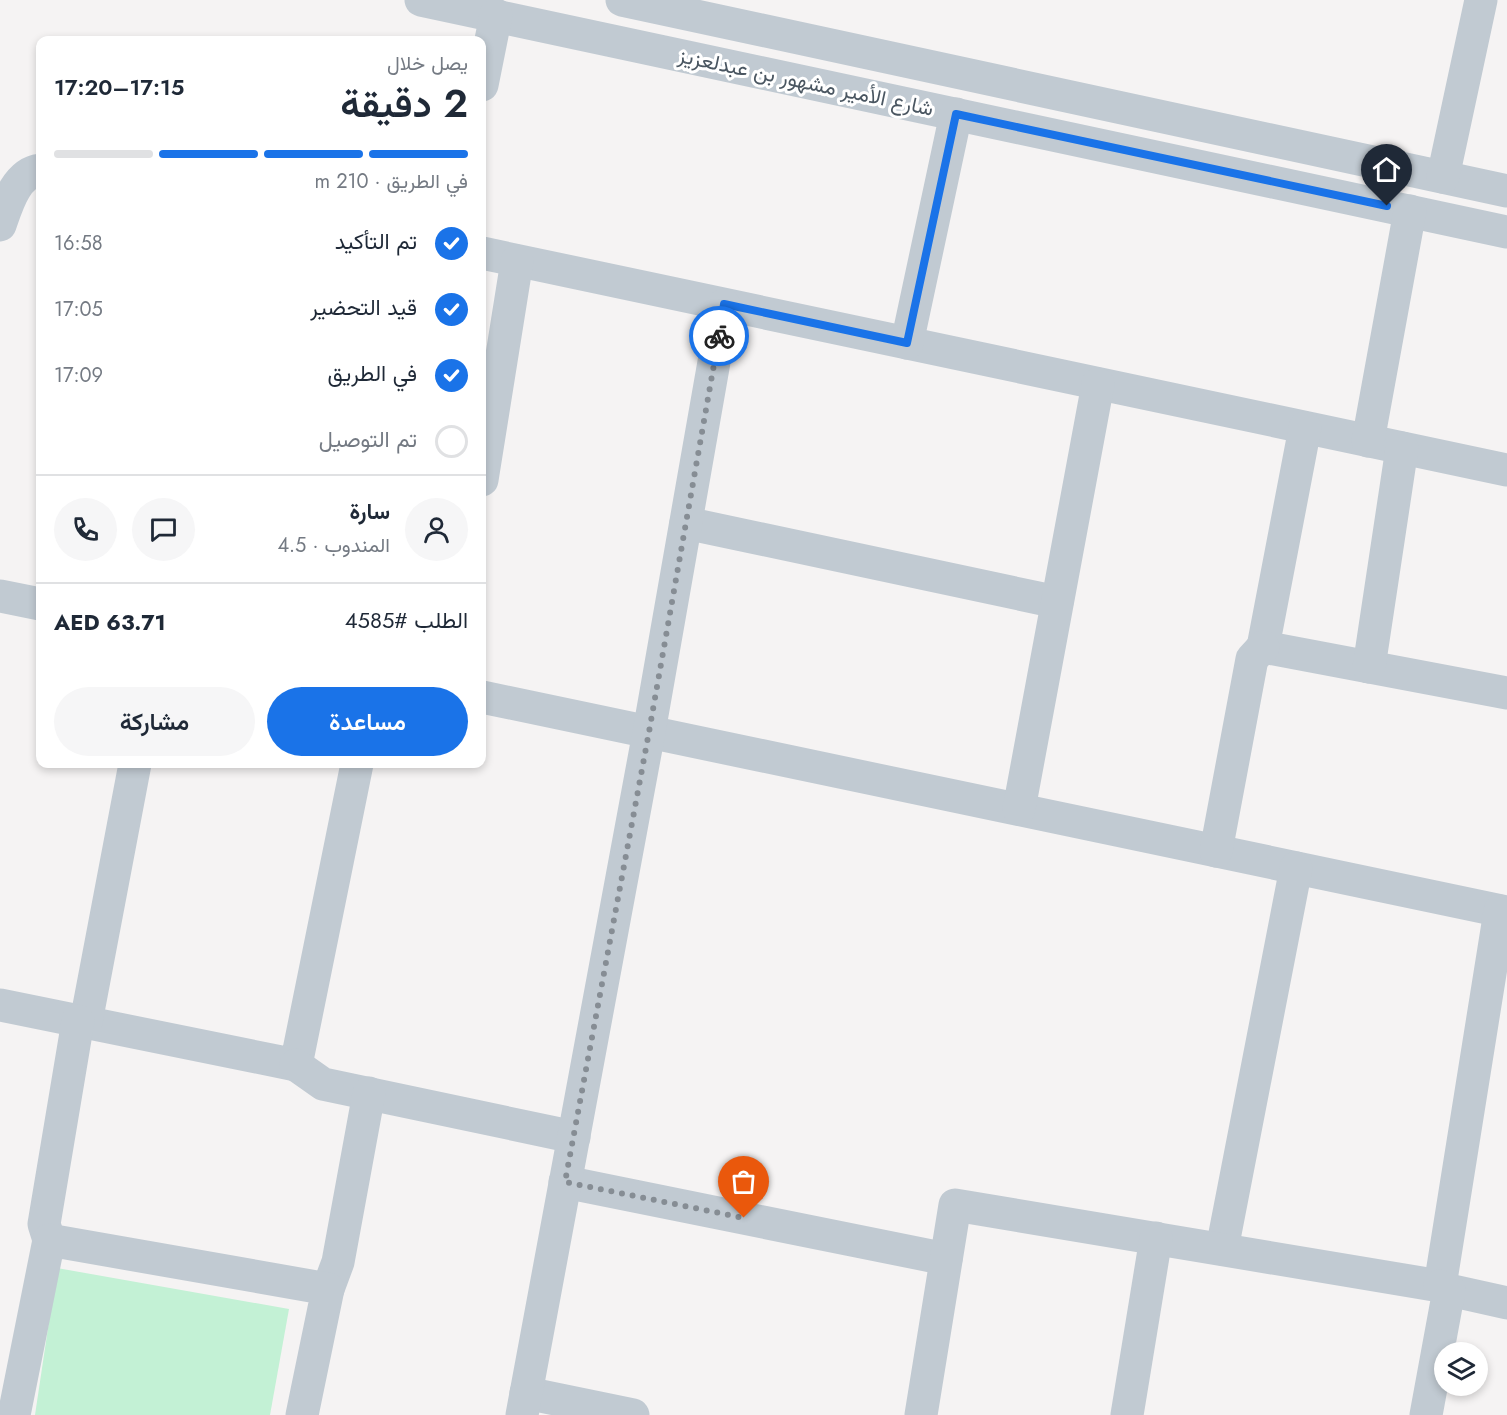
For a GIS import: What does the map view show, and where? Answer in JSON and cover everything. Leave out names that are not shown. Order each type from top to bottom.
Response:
[{"type":"street","name":"شارع الأمير مشهور بن عبدلعزيز","points":[[421,0],[1507,232]]},
{"type":"street","name":"شارع الأمير مشهور بن عبدلعزيز","points":[[622,0],[712,10],[1507,191]]},
{"type":"street","points":[[1443,177],[1481,0]]},
{"type":"street","points":[[486,65],[496,15]]},
{"type":"street","points":[[907,343],[956,114]]},
{"type":"street","points":[[0,225],[13,190],[32,171],[36,170]]},
{"type":"street","points":[[1368,441],[1410,211]]},
{"type":"street","points":[[486,254],[1507,471]]},
{"type":"street","points":[[486,453],[517,261]]},
{"type":"street","points":[[633,1415],[524,1404],[649,732],[724,304]]},
{"type":"street","points":[[1019,810],[1098,384]]},
{"type":"street","points":[[1216,851],[1252,659],[1263,647],[1305,428]]},
{"type":"street","points":[[1368,667],[1402,448]]},
{"type":"street","points":[[686,523],[1057,602]]},
{"type":"street","points":[[0,596],[36,603]]},
{"type":"street","points":[[1263,647],[1507,693]]},
{"type":"street","points":[[486,698],[1503,911],[1426,1415]]},
{"type":"street","points":[[14,1415],[49,1240],[44,1224],[82,1022],[134,768]]},
{"type":"street","points":[[296,1065],[356,768]]},
{"type":"street","points":[[1222,1249],[1296,868]]},
{"type":"street","points":[[0,1005],[296,1065],[323,1084],[574,1137]]},
{"type":"street","points":[[302,1415],[328,1289],[338,1262],[369,1093]]},
{"type":"street","points":[[565,1182],[946,1258]]},
{"type":"street","points":[[921,1415],[955,1204],[1444,1288],[1507,1303]]},
{"type":"street","points":[[1127,1415],[1156,1238]]},
{"type":"street","points":[[49,1240],[328,1289]]},
{"type":"green space","points":[[57,1268],[289,1309],[270,1415],[35,1415]]},
{"type":"way so far","points":[[719,336],[649,732],[565,1182],[744,1218]]},
{"type":"route","points":[[719,336],[724,304],[907,343],[956,114],[1387,206]]}]
